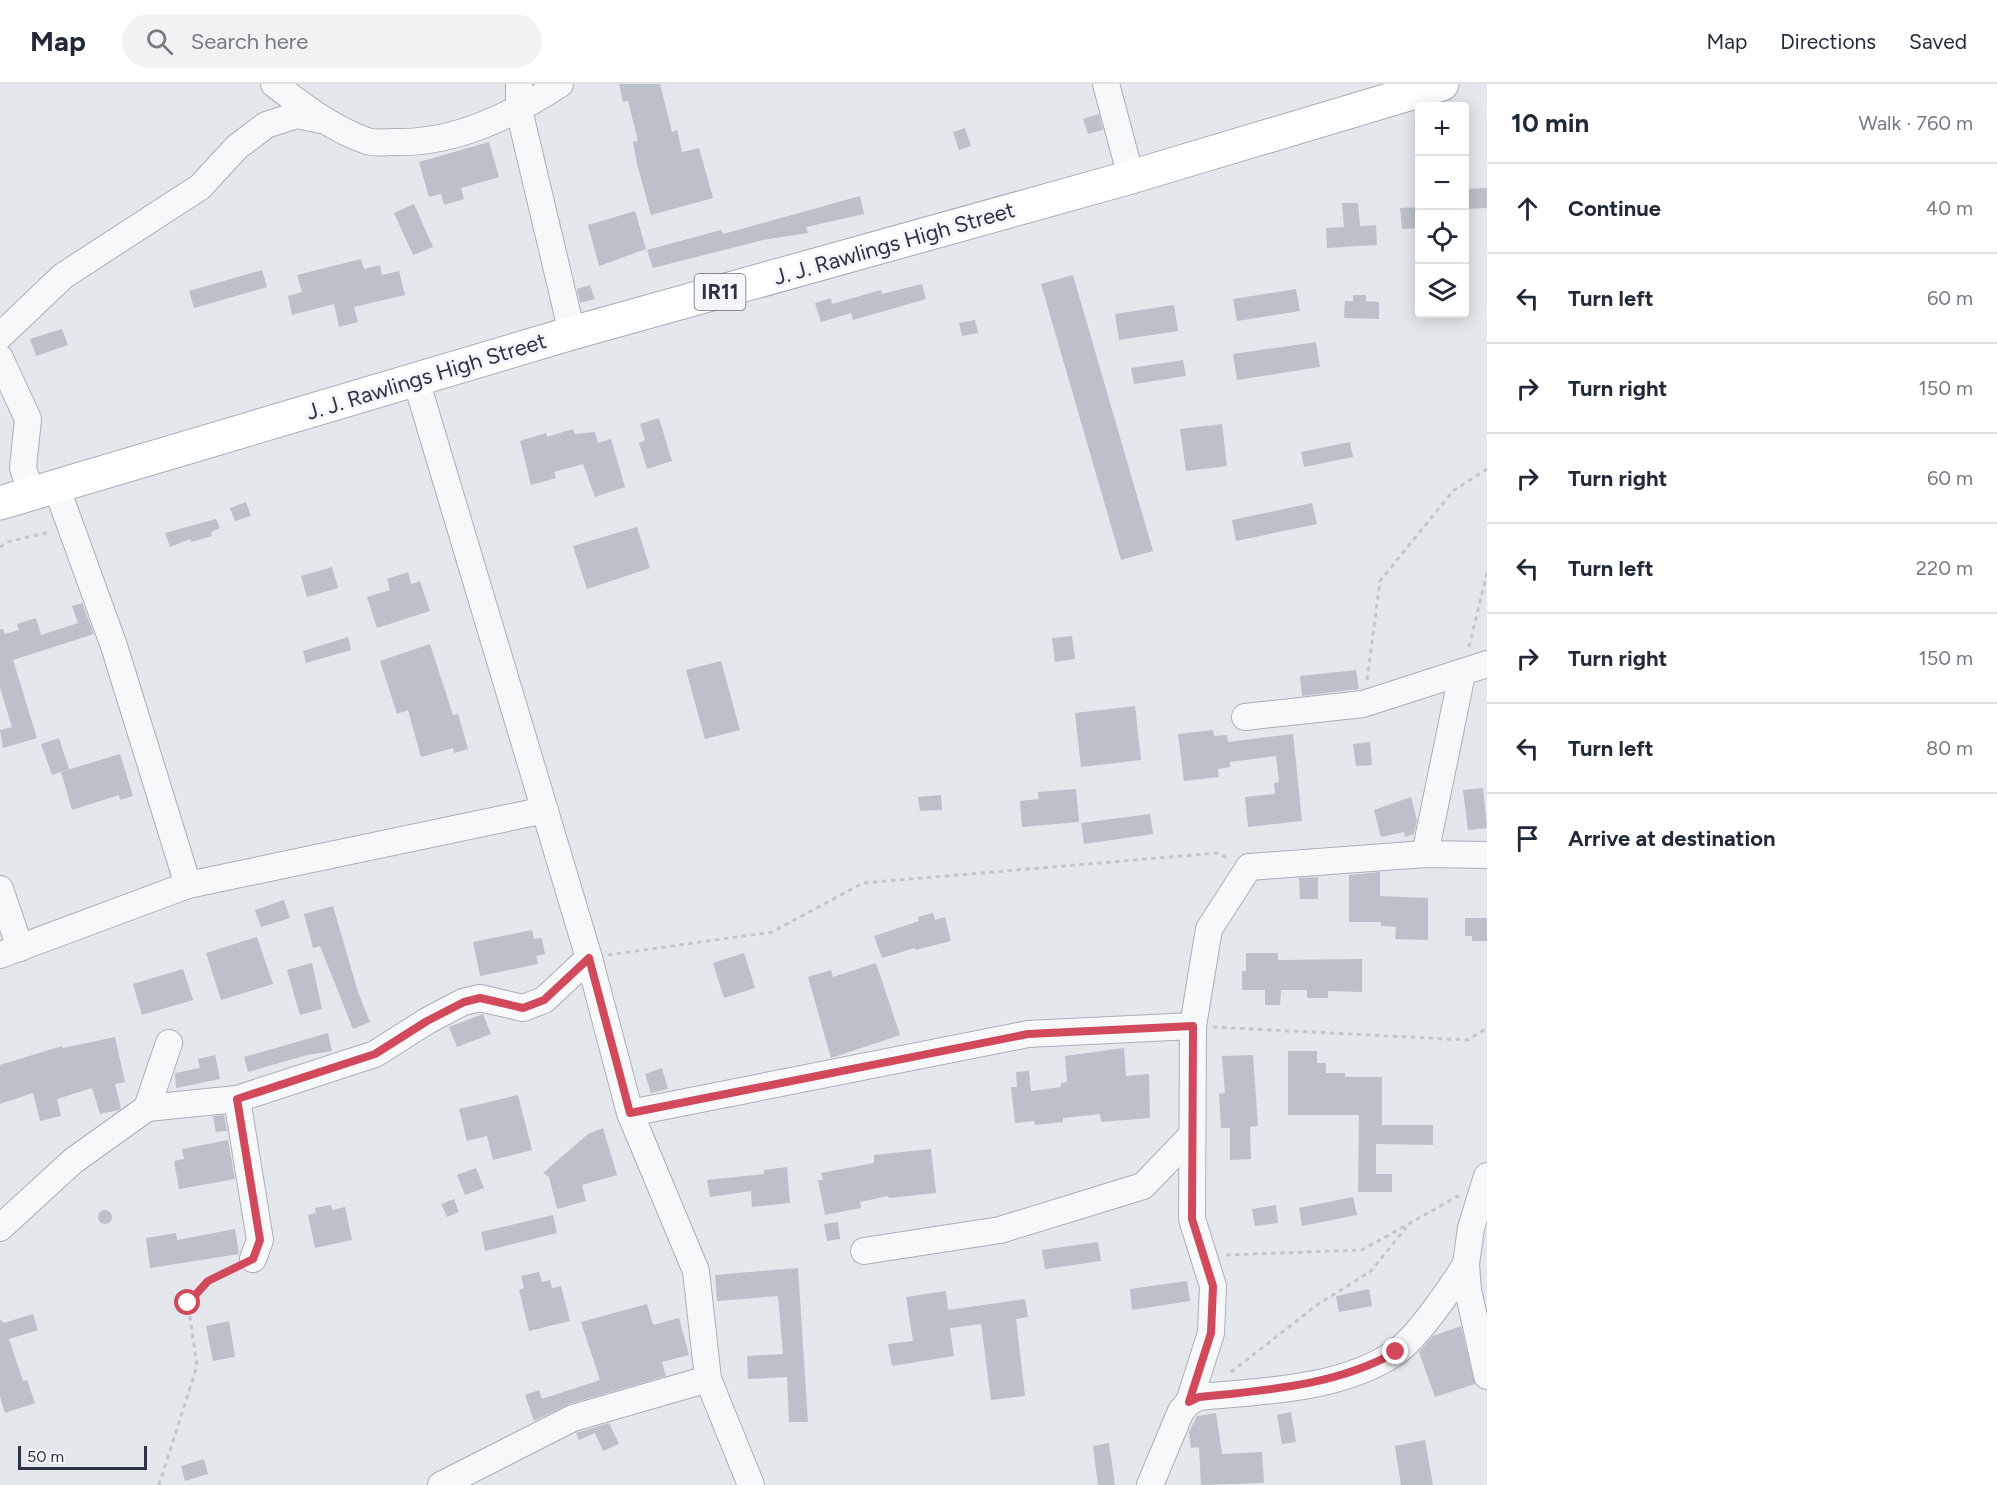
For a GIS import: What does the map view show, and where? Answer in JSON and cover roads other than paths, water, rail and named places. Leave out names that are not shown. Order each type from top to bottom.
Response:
[{"type":"main road","name":"J. J. Rawlings High Street","points":[[0,503],[572,333],[1131,177],[1442,84]]},
{"type":"street","points":[[274,84],[321,120],[369,142],[418,143],[477,127],[519,110],[560,84]]},
{"type":"street","points":[[519,84],[519,110],[572,333]]},
{"type":"street","points":[[1106,84],[1131,177]]},
{"type":"street","points":[[0,336],[63,276],[200,187],[237,147],[266,125],[297,115],[321,120]]},
{"type":"street","points":[[0,358],[28,419],[23,468],[73,527],[114,646],[188,885]]},
{"type":"street","points":[[416,380],[589,958],[630,1113],[696,1271],[708,1379],[751,1485]]},
{"type":"street","points":[[1245,717],[1363,704],[1462,674],[1487,664]]},
{"type":"street","points":[[1425,854],[1462,674]]},
{"type":"street","points":[[0,890],[10,952],[188,885],[545,810]]},
{"type":"street","points":[[1194,1400],[1211,1333],[1213,1286],[1192,1219],[1193,1026],[1209,929],[1249,867],[1425,854],[1487,855]]},
{"type":"street","points":[[0,1228],[73,1161],[147,1108],[237,1099],[375,1054],[427,1021],[464,1002],[480,998],[523,1008],[544,1000],[589,958]]},
{"type":"street","points":[[630,1113],[1028,1034],[1193,1026]]},
{"type":"street","points":[[147,1108],[170,1043]]},
{"type":"street","points":[[237,1099],[260,1240],[253,1259]]},
{"type":"street","points":[[864,1251],[1000,1230],[1143,1186],[1192,1135]]},
{"type":"street","points":[[1486,1179],[1471,1228],[1466,1263],[1468,1290],[1487,1376]]},
{"type":"street","points":[[1150,1485],[1181,1411],[1194,1400],[1286,1388],[1335,1378],[1373,1365],[1396,1352],[1449,1292],[1466,1263]]},
{"type":"street","points":[[441,1485],[573,1418],[708,1379]]}]
